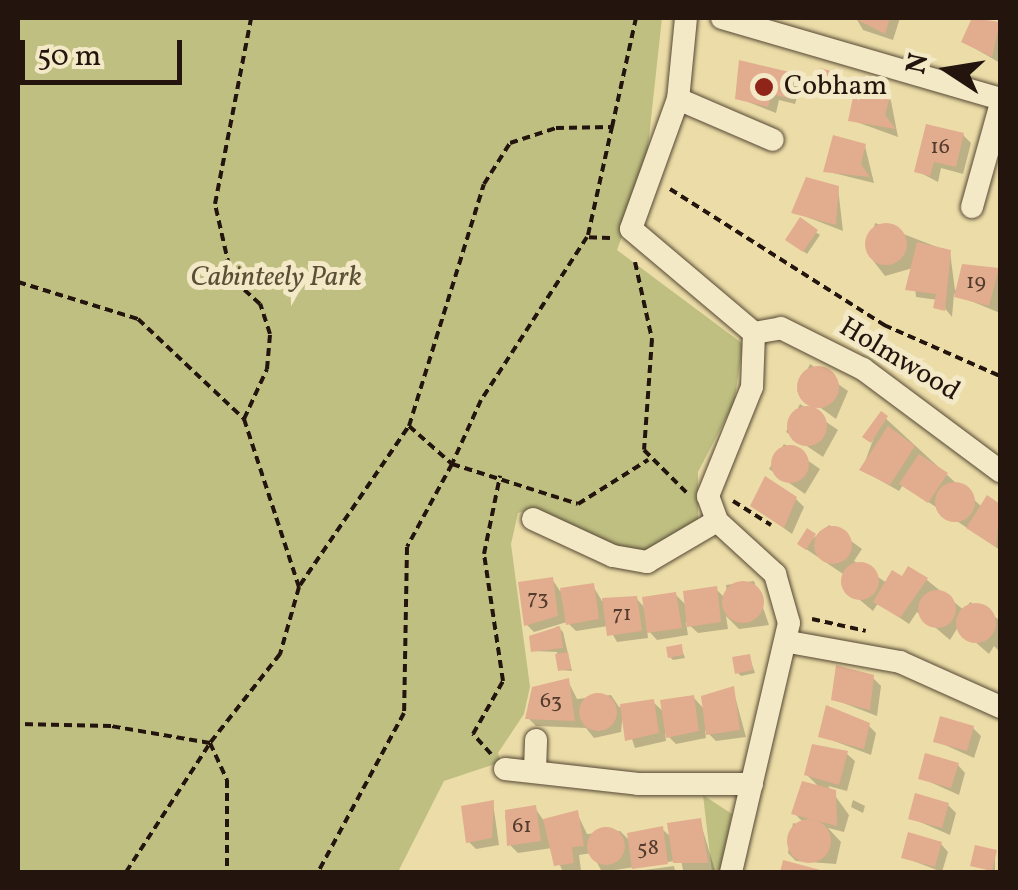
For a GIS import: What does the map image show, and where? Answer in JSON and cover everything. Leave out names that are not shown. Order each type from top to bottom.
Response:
[{"type":"street","points":[[686,18],[678,100],[630,217],[646,250],[729,305],[754,334],[752,387],[714,468],[721,502],[774,574],[790,642],[731,872]]},
{"type":"street","points":[[722,18],[1000,99]]},
{"type":"street","points":[[678,100],[773,140]]},
{"type":"street","points":[[972,207],[1000,108]]},
{"type":"street","name":"Holmwood","points":[[754,334],[781,328],[862,369],[1000,471]]},
{"type":"street","points":[[533,519],[613,556],[646,562],[721,502]]},
{"type":"street","points":[[790,642],[900,662],[1000,707]]},
{"type":"street","points":[[535,770],[536,740]]},
{"type":"street","points":[[502,765],[638,784],[752,784]]},
{"type":"path","points":[[244,419],[266,369],[270,334],[260,304],[232,279],[215,204],[251,18]]},
{"type":"path","points":[[318,872],[404,713],[407,548],[481,400],[587,237],[636,18]]},
{"type":"path","points":[[126,872],[210,743],[280,654],[299,587],[409,426],[484,184],[510,143],[556,128],[612,127]]},
{"type":"path","points":[[645,174],[839,300],[1000,376]]},
{"type":"path","points":[[587,237],[646,250],[634,268],[652,338],[648,460],[676,488],[721,502],[771,525]]},
{"type":"path","points":[[18,282],[138,318],[244,419],[299,587]]},
{"type":"path","points":[[409,426],[452,464],[500,476],[578,504],[648,460]]},
{"type":"path","points":[[500,476],[484,554],[504,681],[473,734],[502,765]]},
{"type":"path","points":[[721,502],[755,530]]},
{"type":"path","points":[[808,610],[820,623],[878,634]]},
{"type":"path","points":[[18,724],[111,726],[210,743]]},
{"type":"path","points":[[210,743],[227,780],[227,872]]},
{"type":"green space","name":"Cabinteely Park","points":[[18,18],[662,18],[645,174],[617,250],[743,344],[734,403],[698,472],[698,519],[665,546],[634,553],[534,509],[518,513],[511,544],[530,687],[524,714],[498,753],[501,762],[444,781],[398,872],[18,872]]},
{"type":"green space","points":[[703,795],[732,814],[720,872],[712,872]]},
{"type":"building","points":[[854,18],[890,18],[885,34]]},
{"type":"building","points":[[972,18],[1000,22],[992,57],[961,42]]},
{"type":"building","name":"Cobham","points":[[739,60],[794,73],[788,98],[772,94],[768,107],[735,99]]},
{"type":"building","points":[[820,68],[835,72],[830,94],[814,91]]},
{"type":"building","points":[[856,82],[891,93],[885,115],[896,129],[848,121]]},
{"type":"building","points":[[926,124],[964,133],[956,167],[934,162],[930,176],[914,172]]},
{"type":"building","points":[[833,135],[866,144],[861,164],[870,177],[823,172]]},
{"type":"building","points":[[806,177],[839,186],[836,225],[791,213]]},
{"type":"building","points":[[800,217],[818,230],[803,252],[785,240]]},
{"type":"building","points":[[886,223],[901,229],[907,244],[901,259],[886,265],[871,259],[865,244],[871,229]]},
{"type":"building","points":[[917,242],[951,250],[945,311],[933,308],[936,294],[905,290]]},
{"type":"building","points":[[962,264],[999,268],[989,306],[954,297]]},
{"type":"building","points":[[818,366],[833,372],[839,387],[833,402],[818,408],[803,402],[797,387],[803,372]]},
{"type":"building","points":[[807,406],[821,412],[827,426],[821,440],[807,446],[793,440],[787,426],[793,412]]},
{"type":"building","points":[[881,411],[888,416],[871,443],[862,437]]},
{"type":"building","points":[[888,426],[915,446],[890,485],[859,470]]},
{"type":"building","points":[[790,445],[804,450],[809,464],[804,478],[790,483],[776,478],[771,464],[776,450]]},
{"type":"building","points":[[919,454],[948,473],[928,503],[899,484]]},
{"type":"building","points":[[765,476],[797,497],[784,528],[750,506]]},
{"type":"building","points":[[955,482],[969,488],[975,502],[969,516],[955,522],[941,516],[935,502],[941,488]]},
{"type":"building","points":[[987,495],[1000,504],[996,547],[966,528]]},
{"type":"building","points":[[833,526],[846,532],[852,545],[846,558],[833,564],[820,558],[814,545],[820,532]]},
{"type":"building","points":[[807,528],[816,534],[806,550],[797,544]]},
{"type":"building","points":[[860,562],[874,567],[879,581],[874,595],[860,600],[846,595],[841,581],[846,567]]},
{"type":"building","points":[[908,566],[928,578],[900,618],[873,602],[892,570],[902,576]]},
{"type":"building","points":[[553,577],[558,616],[524,626],[518,582]]},
{"type":"building","points":[[743,581],[758,587],[764,602],[758,617],[743,623],[728,617],[722,602],[728,587]]},
{"type":"building","points":[[594,583],[599,619],[566,625],[560,588]]},
{"type":"building","points":[[717,586],[721,622],[687,627],[683,591]]},
{"type":"building","points":[[937,590],[951,595],[956,609],[951,623],[937,628],[923,623],[918,609],[923,595]]},
{"type":"building","points":[[676,592],[682,628],[647,633],[642,597]]},
{"type":"building","points":[[637,596],[642,631],[607,636],[602,598]]},
{"type":"building","points":[[976,603],[990,609],[996,623],[990,637],[976,643],[962,637],[956,623],[962,609]]},
{"type":"building","points":[[560,626],[563,648],[531,652],[529,636]]},
{"type":"building","points":[[682,644],[683,655],[668,658],[666,647]]},
{"type":"building","points":[[568,652],[571,669],[558,671],[555,654]]},
{"type":"building","points":[[750,654],[753,670],[735,674],[732,657]]},
{"type":"building","points":[[836,665],[874,675],[870,710],[831,700]]},
{"type":"building","points":[[569,678],[575,721],[525,719],[532,687]]},
{"type":"building","points":[[734,686],[740,730],[706,735],[701,696]]},
{"type":"building","points":[[598,693],[612,698],[617,712],[612,726],[598,731],[584,726],[579,712],[584,698]]},
{"type":"building","points":[[694,695],[699,731],[666,738],[660,700]]},
{"type":"building","points":[[654,699],[659,733],[625,741],[620,704]]},
{"type":"building","points":[[826,705],[870,723],[864,749],[818,737]]},
{"type":"building","points":[[940,716],[974,726],[967,751],[933,742]]},
{"type":"building","points":[[812,744],[848,751],[839,785],[804,775]]},
{"type":"building","points":[[925,753],[959,763],[951,788],[918,779]]},
{"type":"building","points":[[802,781],[836,790],[837,826],[791,814]]},
{"type":"building","points":[[915,793],[949,803],[942,828],[908,819]]},
{"type":"building","points":[[494,800],[492,838],[466,843],[461,806]]},
{"type":"building","points":[[536,805],[541,841],[507,846],[505,810]]},
{"type":"building","points":[[578,810],[584,846],[572,847],[574,863],[554,866],[543,819]]},
{"type":"building","points":[[701,818],[708,863],[673,863],[667,823]]},
{"type":"building","points":[[809,819],[824,826],[831,841],[824,856],[809,863],[794,856],[787,841],[794,826]]},
{"type":"building","points":[[663,826],[668,864],[632,869],[627,833]]},
{"type":"building","points":[[606,827],[619,833],[625,846],[619,859],[606,865],[593,859],[587,846],[593,833]]},
{"type":"building","points":[[908,832],[942,842],[935,867],[901,858]]},
{"type":"building","points":[[975,845],[997,850],[992,871],[970,866]]},
{"type":"building","points":[[783,860],[824,871],[824,872],[780,872]]},
{"type":"place","name":"Cobham","points":[[764,87]]}]
